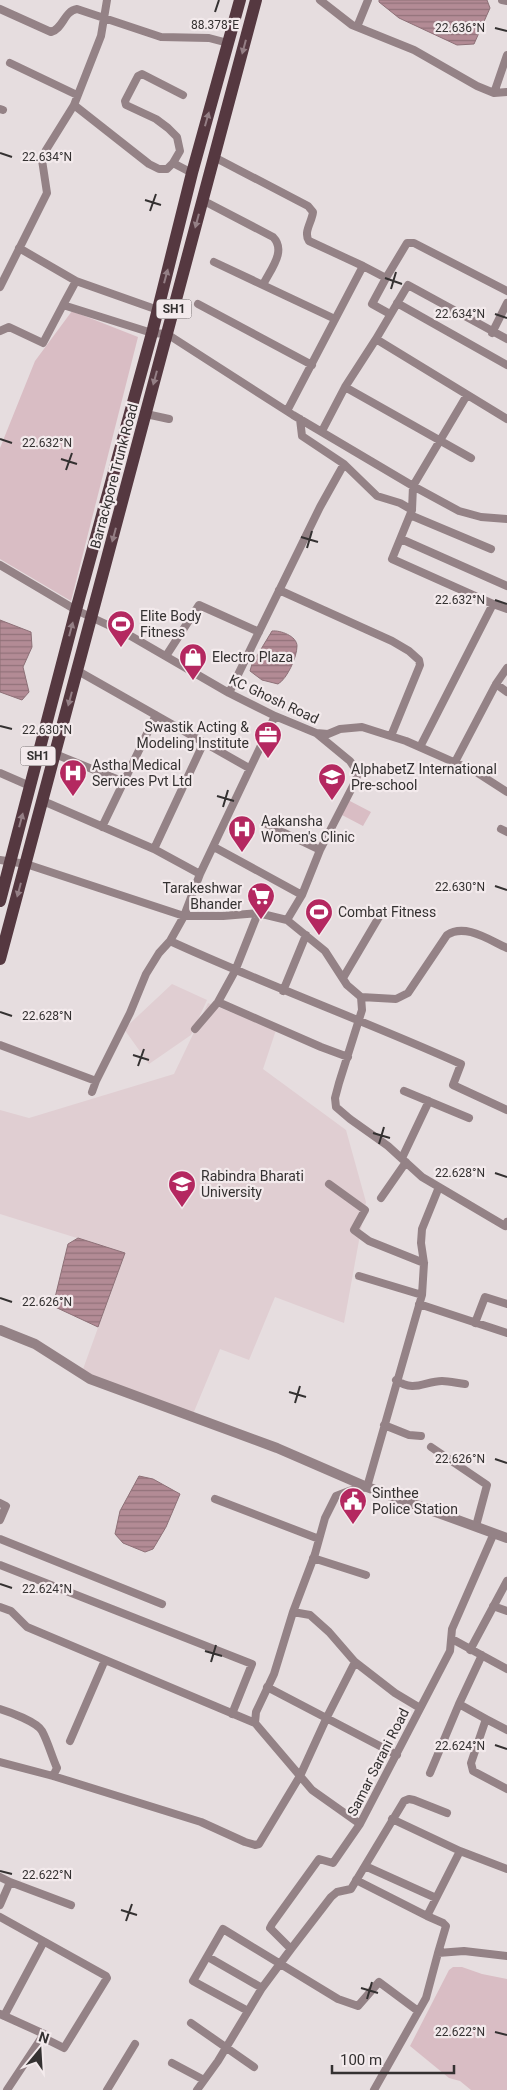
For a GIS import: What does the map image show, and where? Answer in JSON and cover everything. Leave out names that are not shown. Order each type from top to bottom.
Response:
[{"type":"main road","name":"Barrackpore Trunk Road","points":[[0,901],[5,860],[30,786],[152,333],[192,173],[240,0]]},
{"type":"main road","name":"Barrackpore Trunk Road","points":[[0,959],[256,0]]},
{"type":"street","points":[[0,286],[47,193],[42,160],[46,150],[74,105],[101,36],[107,0]]},
{"type":"street","points":[[320,0],[330,3],[357,27],[414,50],[477,86],[494,93],[507,92]]},
{"type":"street","points":[[357,27],[368,0]]},
{"type":"street","points":[[502,0],[507,1]]},
{"type":"street","points":[[0,9],[51,32],[56,30],[68,13],[73,10],[83,10],[160,37],[209,38],[228,43]]},
{"type":"street","points":[[494,93],[507,55]]},
{"type":"street","points":[[10,63],[77,95]]},
{"type":"street","points":[[74,105],[149,164],[159,169],[167,170],[174,163],[180,151],[177,137],[156,119],[126,105],[124,101],[138,76],[142,74],[183,95]]},
{"type":"street","points":[[214,158],[308,206],[313,212],[307,231],[309,241],[386,278]]},
{"type":"street","points":[[174,163],[192,173]]},
{"type":"street","points":[[204,200],[258,229],[278,243],[280,246],[276,259],[263,285]]},
{"type":"street","points":[[390,314],[372,304],[402,248],[410,242],[507,291]]},
{"type":"street","points":[[19,248],[76,281],[158,310]]},
{"type":"street","points":[[214,262],[335,319]]},
{"type":"street","points":[[287,411],[363,266]]},
{"type":"street","points":[[0,331],[9,327],[43,343],[76,281]]},
{"type":"street","points":[[322,431],[345,387],[408,286],[492,333],[507,339]]},
{"type":"street","points":[[397,303],[507,365]]},
{"type":"street","points":[[492,333],[507,303]]},
{"type":"street","points":[[198,304],[312,365]]},
{"type":"street","points":[[64,305],[152,333],[167,334],[287,411],[414,486],[460,511],[507,519]]},
{"type":"street","points":[[376,339],[507,419]]},
{"type":"street","points":[[345,387],[471,458]]},
{"type":"street","points":[[466,395],[414,486],[411,512],[392,560],[507,609]]},
{"type":"street","points":[[146,414],[170,419]]},
{"type":"street","points":[[300,419],[302,436],[344,464],[377,496],[400,503],[411,512],[491,549]]},
{"type":"street","points":[[229,692],[344,464]]},
{"type":"street","points":[[401,539],[507,586]]},
{"type":"street","name":"KC Ghosh Road","points":[[0,566],[76,610],[129,634],[229,692],[275,716],[316,734],[328,734],[340,729],[362,727],[391,736],[476,772],[507,792]]},
{"type":"street","points":[[279,590],[392,642],[409,651],[419,660],[420,665],[391,736]]},
{"type":"street","points":[[420,747],[493,604]]},
{"type":"street","points":[[166,656],[199,605],[258,632]]},
{"type":"street","points":[[455,762],[496,684],[507,668]]},
{"type":"street","points":[[78,671],[249,768]]},
{"type":"street","points":[[496,684],[507,692]]},
{"type":"street","points":[[102,827],[156,715]]},
{"type":"street","points":[[92,1092],[130,1013],[146,974],[159,953],[170,941],[184,916],[200,874],[275,716]]},
{"type":"street","points":[[287,920],[302,895],[320,850],[358,773],[350,761],[316,734]]},
{"type":"street","points":[[154,849],[204,742]]},
{"type":"street","points":[[55,754],[124,782]]},
{"type":"street","points":[[0,773],[30,786]]},
{"type":"street","points":[[43,801],[154,849],[200,874]]},
{"type":"street","points":[[264,823],[320,850]]},
{"type":"street","points":[[214,847],[302,895]]},
{"type":"street","points":[[5,860],[26,864],[184,916],[223,916],[258,912],[287,920],[325,951],[347,985],[361,997],[386,1000],[400,999],[405,996],[411,990],[447,935],[455,931],[469,932],[507,948]]},
{"type":"street","points":[[195,1029],[218,1002],[235,971],[258,912]]},
{"type":"street","points":[[343,978],[379,917]]},
{"type":"street","points":[[283,991],[306,935]]},
{"type":"street","points":[[170,941],[235,971],[390,1032],[461,1064],[453,1085],[507,1110]]},
{"type":"street","points":[[361,997],[362,1010],[335,1098],[336,1107],[439,1187],[505,1226],[507,1222]]},
{"type":"street","points":[[218,1002],[348,1057]]},
{"type":"street","points":[[0,1045],[96,1081]]},
{"type":"street","points":[[404,1090],[469,1118]]},
{"type":"street","points":[[381,1198],[404,1160],[429,1101]]},
{"type":"street","points":[[329,1184],[365,1210],[354,1230],[369,1241],[424,1263]]},
{"type":"street","points":[[367,1487],[396,1380],[422,1296],[424,1263],[421,1243],[422,1229],[439,1187]]},
{"type":"street","points":[[359,1276],[422,1296]]},
{"type":"street","points":[[475,1323],[486,1298],[507,1304]]},
{"type":"street","points":[[419,1304],[507,1333]]},
{"type":"street","points":[[0,1330],[34,1344],[90,1379],[278,1448],[367,1487],[507,1538]]},
{"type":"street","points":[[396,1380],[402,1384],[418,1387],[440,1381],[465,1384]]},
{"type":"street","points":[[384,1425],[409,1435],[420,1436]]},
{"type":"street","points":[[431,1447],[487,1485],[476,1526]]},
{"type":"street","points":[[255,1724],[256,1712],[274,1674],[293,1612],[326,1518],[336,1496],[367,1487]]},
{"type":"street","points":[[215,1499],[319,1539]]},
{"type":"street","points":[[0,1503],[6,1506],[0,1520]]},
{"type":"street","name":"Samar Sarani Road","points":[[291,1949],[270,1928],[319,1859],[333,1863],[360,1824],[450,1651],[452,1629],[494,1533]]},
{"type":"street","points":[[0,1540],[162,1604]]},
{"type":"street","points":[[313,1558],[366,1575]]},
{"type":"street","points":[[0,1566],[252,1664],[232,1714]]},
{"type":"street","points":[[470,1650],[507,1581]]},
{"type":"street","points":[[493,1606],[507,1611]]},
{"type":"street","points":[[0,1607],[11,1611],[27,1627],[255,1724],[312,1790],[360,1824]]},
{"type":"street","points":[[293,1612],[310,1615],[329,1632],[356,1662],[395,1693],[420,1708]]},
{"type":"street","points":[[452,1638],[470,1650],[507,1669]]},
{"type":"street","points":[[430,1773],[482,1655]]},
{"type":"street","points":[[70,1741],[105,1660]]},
{"type":"street","points":[[0,1762],[53,1776],[201,1822],[255,1845],[262,1841],[300,1776],[327,1717],[356,1662]]},
{"type":"street","points":[[268,1687],[397,1755]]},
{"type":"street","points":[[460,1704],[507,1730]]},
{"type":"street","points":[[0,1709],[38,1726],[42,1731],[57,1768],[53,1776]]},
{"type":"street","points":[[486,1719],[471,1763],[473,1771],[507,1788]]},
{"type":"street","points":[[197,2090],[279,1964],[331,1897],[340,1890],[349,1890],[404,1801],[409,1799],[447,1813]]},
{"type":"street","points":[[392,1818],[460,1851],[507,1869]]},
{"type":"street","points":[[427,1916],[460,1851]]},
{"type":"street","points":[[365,1866],[436,1898]]},
{"type":"street","points":[[0,1877],[71,1905]]},
{"type":"street","points":[[356,1880],[446,1926],[426,1998],[374,2090]]},
{"type":"street","points":[[0,1905],[10,1882]]},
{"type":"street","points":[[0,1917],[103,1973],[107,1978],[64,2048],[42,2037]]},
{"type":"street","points":[[248,2011],[193,1981],[223,1930],[338,1999],[358,2006],[379,1982],[418,2011]]},
{"type":"street","points":[[7,2090],[44,2034],[2,2015],[43,1942]]},
{"type":"street","points":[[438,1953],[464,1951],[507,1956]]},
{"type":"street","points":[[208,1957],[262,1988]]},
{"type":"street","points":[[191,2023],[254,2067]]},
{"type":"street","points":[[107,2090],[135,2044]]},
{"type":"street","points":[[172,2063],[204,2080]]},
{"type":"shaded area","points":[[379,0],[487,0],[490,8],[474,44],[457,45],[399,18]]},
{"type":"shaded area","points":[[72,311],[138,337],[71,601],[0,559],[0,448],[35,361]]},
{"type":"shaded area","points":[[0,620],[31,632],[32,647],[23,667],[29,692],[22,700],[0,692]]},
{"type":"shaded area","points":[[272,631],[288,634],[294,639],[297,646],[291,667],[285,678],[278,684],[262,680],[250,671],[252,664]]},
{"type":"shaded area","points":[[348,800],[371,812],[363,826],[342,815]]},
{"type":"shaded area","points":[[172,984],[207,1000],[191,1035],[149,1064],[124,1029]]},
{"type":"shaded area","name":"Rabindra Bharati University","points":[[208,1003],[276,1030],[263,1069],[346,1130],[366,1202],[344,1323],[275,1297],[249,1360],[220,1349],[193,1414],[82,1372],[125,1253],[0,1214],[0,1110],[29,1118],[174,1074]]},
{"type":"shaded area","points":[[78,1238],[125,1253],[98,1327],[53,1306],[68,1244]]},
{"type":"shaded area","points":[[139,1476],[153,1479],[180,1494],[166,1527],[153,1549],[145,1552],[123,1543],[115,1534],[120,1511]]},
{"type":"shaded area","points":[[453,1967],[462,1967],[482,1974],[507,1979],[507,2090],[471,2090],[460,2081],[449,2078],[410,2046],[449,1970]]},
{"type":"place","name":"Elite Body Fitness","points":[[121,648]]},
{"type":"place","name":"Electro Plaza","points":[[193,681]]},
{"type":"place","name":"Swastik Acting & Modeling Institute","points":[[268,759]]},
{"type":"place","name":"Astha Medical Services Pvt Ltd","points":[[73,797]]},
{"type":"place","name":"AlphabetZ International Pre-school","points":[[332,801]]},
{"type":"place","name":"Aakansha Women's Clinic","points":[[242,853]]},
{"type":"place","name":"Tarakeshwar Bhander","points":[[261,920]]},
{"type":"place","name":"Combat Fitness","points":[[319,936]]},
{"type":"place","name":"Rabindra Bharati University","points":[[182,1208]]},
{"type":"place","name":"Sinthee Police Station","points":[[353,1525]]}]
